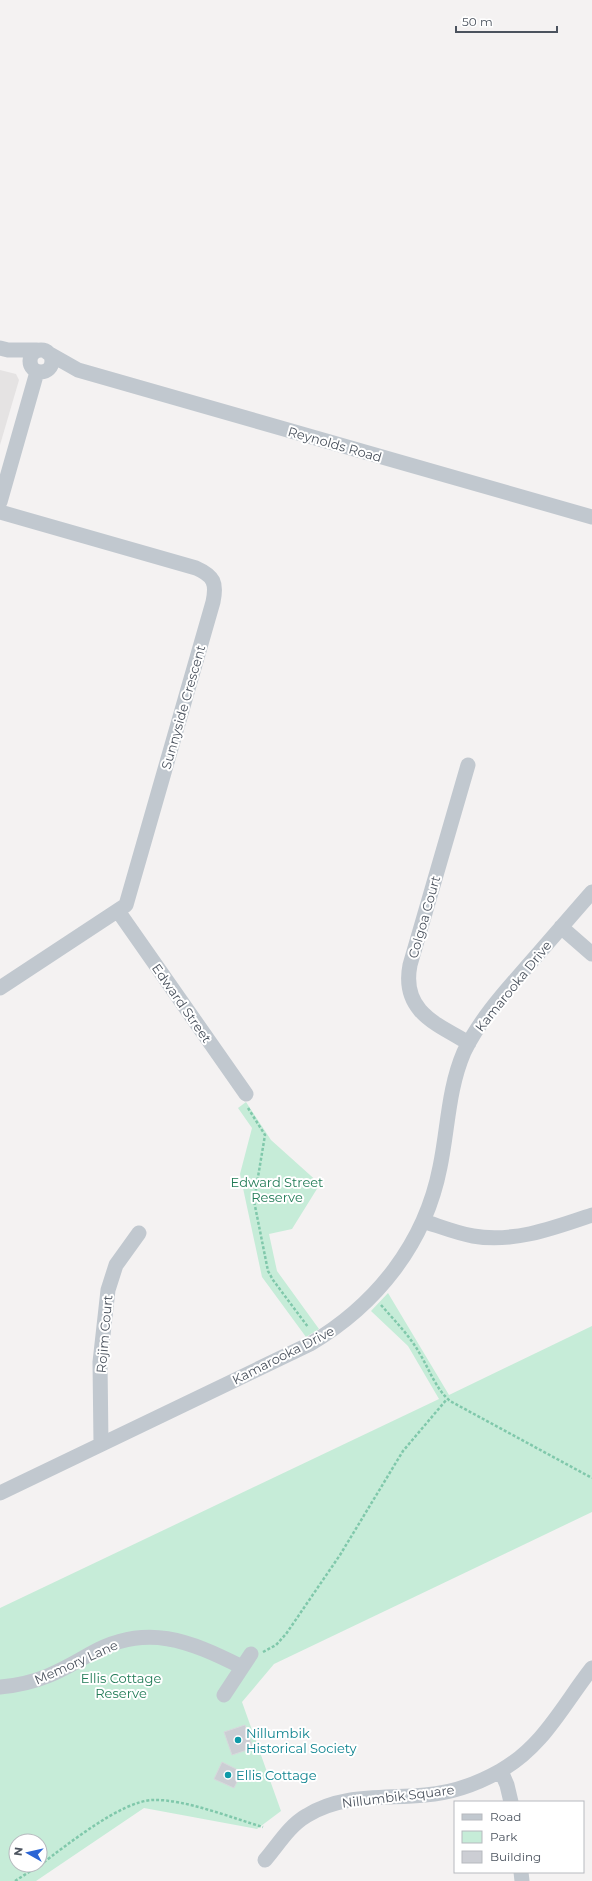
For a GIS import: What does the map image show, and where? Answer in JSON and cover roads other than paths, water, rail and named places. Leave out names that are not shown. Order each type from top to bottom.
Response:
[{"type":"street","points":[[4,349],[43,352],[51,356],[52,364],[38,370]]},
{"type":"street","points":[[4,349],[38,370],[78,370]]},
{"type":"street","points":[[43,352],[78,370]]},
{"type":"street","points":[[0,502],[38,370]]},
{"type":"street","name":"Reynolds Road","points":[[78,370],[592,518]]},
{"type":"street","name":"Sunnyside Crescent","points":[[0,512],[196,568],[210,575],[214,584],[213,602],[127,902],[118,911],[0,988]]},
{"type":"street","name":"Colgoa Court","points":[[468,765],[410,965],[408,979],[410,993],[415,1004],[423,1014],[432,1022],[469,1043]]},
{"type":"street","name":"Kamarooka Drive","points":[[0,1493],[310,1344],[340,1325],[373,1296],[402,1259],[423,1221],[434,1192],[440,1167],[452,1087],[469,1043],[495,1003],[592,892]]},
{"type":"street","name":"Edward Street","points":[[118,911],[245,1095]]},
{"type":"street","points":[[561,927],[592,954]]},
{"type":"street","points":[[423,1221],[474,1236],[506,1238],[538,1232],[592,1215]]},
{"type":"street","name":"Rojim Court","points":[[101,1444],[100,1362],[108,1290],[116,1265],[139,1233]]},
{"type":"street","name":"Memory Lane","points":[[0,1687],[46,1678],[112,1643],[148,1637],[168,1638],[198,1646],[242,1667]]},
{"type":"street","points":[[224,1695],[251,1654]]},
{"type":"street","name":"Nillumbik Square","points":[[266,1860],[298,1822],[316,1811],[335,1804],[366,1798],[441,1793],[471,1784],[501,1771],[529,1749],[552,1726],[592,1668]]},
{"type":"street","points":[[501,1771],[507,1785],[511,1801]]},
{"type":"place","name":"Nillumbik Historical Society","points":[[238,1740]]},
{"type":"place","name":"Ellis Cottage","points":[[228,1775]]},
{"type":"park label","name":"Edward Street Reserve","points":[[277,1190]]},
{"type":"park label","name":"Ellis Cottage Reserve","points":[[121,1686]]}]
